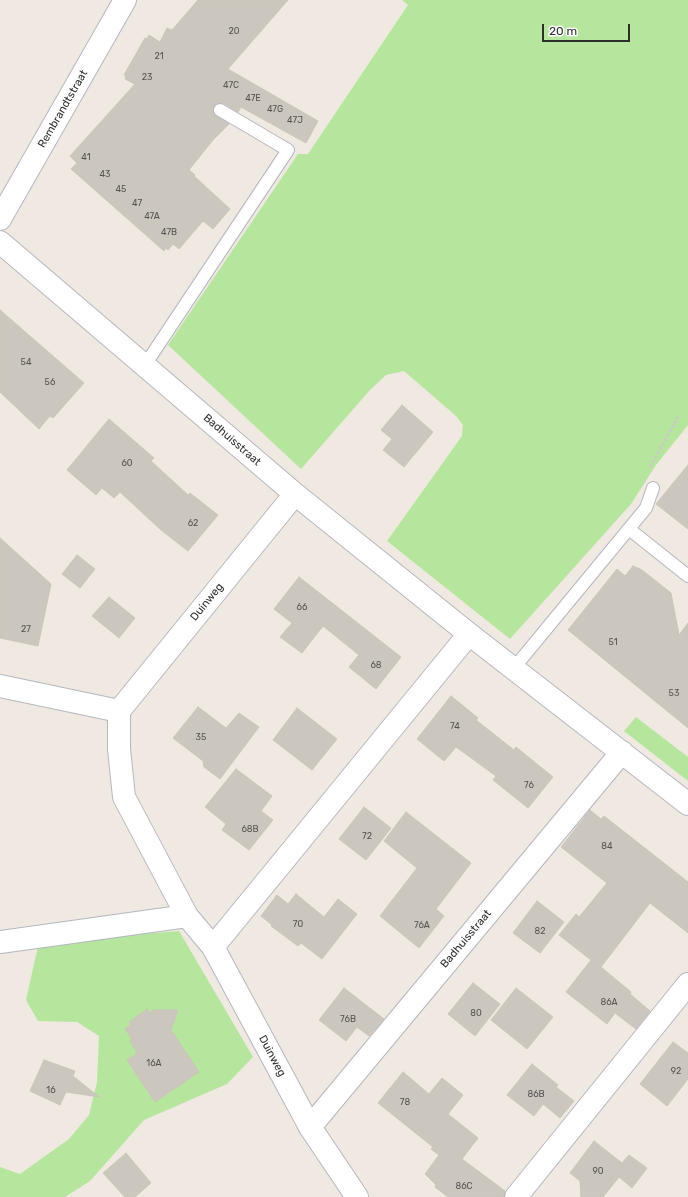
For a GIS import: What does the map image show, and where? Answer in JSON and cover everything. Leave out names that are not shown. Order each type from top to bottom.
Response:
[{"type":"street","name":"Rembrandtstraat","points":[[0,219],[125,0]]},
{"type":"street","name":"Badhuisstraat","points":[[0,242],[295,494],[469,634],[688,804]]},
{"type":"street","name":"Duinweg","points":[[295,494],[119,711],[119,749],[124,797],[187,916],[213,947],[310,1127],[357,1197]]},
{"type":"street","points":[[213,947],[469,634]]},
{"type":"street","points":[[0,686],[119,711]]},
{"type":"street","name":"Badhuisstraat","points":[[310,1127],[622,752]]},
{"type":"street","points":[[0,942],[187,916]]},
{"type":"street","points":[[516,1197],[688,984]]},
{"type":"lane","points":[[145,365],[288,150],[220,110]]},
{"type":"lane","points":[[514,668],[646,508],[653,488]]},
{"type":"lane","points":[[629,529],[688,576]]},
{"type":"path","points":[[653,488],[645,475],[679,415]]},
{"type":"green space","points":[[402,0],[688,0],[688,425],[656,465],[631,504],[510,639],[387,541],[462,436],[463,425],[456,416],[404,371],[386,375],[370,390],[301,469],[168,345],[298,154],[308,154],[408,5]]},
{"type":"green space","points":[[636,717],[688,757],[688,781],[624,731]]},
{"type":"green space","points":[[179,931],[253,1057],[227,1084],[144,1120],[90,1181],[65,1197],[0,1197],[0,1167],[20,1174],[69,1139],[89,1115],[97,1082],[99,1036],[77,1022],[38,1021],[26,1000],[39,942]]},
{"type":"building","points":[[198,0],[288,0],[228,69],[318,121],[306,143],[241,107],[238,112],[223,103],[216,104],[213,110],[214,114],[229,124],[213,140],[189,170],[230,209],[213,229],[203,221],[179,249],[173,244],[168,250],[166,248],[164,251],[71,169],[77,163],[70,156],[135,84],[125,79],[126,76],[124,75],[145,38],[147,39],[149,35],[160,42],[167,28],[172,30]]},
{"type":"building","points":[[0,310],[84,383],[53,418],[50,416],[39,429],[0,392]]},
{"type":"building","points":[[402,405],[433,432],[404,467],[383,450],[392,439],[381,430]]},
{"type":"building","points":[[109,419],[154,458],[151,461],[188,495],[190,493],[218,515],[188,551],[161,530],[120,492],[114,498],[102,488],[96,495],[67,470]]},
{"type":"building","points":[[688,465],[688,529],[656,504]]},
{"type":"building","points":[[0,538],[51,584],[38,646],[0,638]]},
{"type":"building","points":[[77,555],[95,569],[80,588],[62,574]]},
{"type":"building","points":[[633,566],[642,570],[671,593],[679,635],[688,623],[688,728],[568,630],[617,569],[625,576]]},
{"type":"building","points":[[299,577],[401,657],[376,689],[349,667],[359,655],[323,626],[302,653],[280,637],[292,623],[274,609]]},
{"type":"building","points":[[109,597],[135,618],[119,638],[92,616]]},
{"type":"building","points":[[451,696],[478,718],[476,720],[514,750],[516,747],[553,777],[528,808],[493,780],[496,776],[456,747],[444,761],[417,739]]},
{"type":"building","points":[[198,707],[226,728],[239,713],[259,727],[220,779],[204,767],[203,761],[173,738]]},
{"type":"building","points":[[297,708],[337,739],[312,770],[273,740]]},
{"type":"building","points":[[236,769],[272,796],[261,811],[273,820],[249,850],[222,830],[226,824],[205,807]]},
{"type":"building","points":[[364,807],[391,828],[366,860],[339,839]]},
{"type":"building","points":[[590,810],[601,819],[604,816],[688,882],[688,933],[650,903],[601,967],[631,992],[630,994],[650,1011],[636,1029],[615,1013],[607,1024],[566,992],[591,960],[559,935],[576,914],[579,917],[607,883],[561,847]]},
{"type":"building","points":[[406,812],[471,863],[436,909],[444,916],[419,948],[380,916],[417,868],[384,841]]},
{"type":"building","points":[[296,894],[324,917],[338,899],[357,914],[322,959],[301,943],[298,946],[271,926],[272,925],[261,916],[277,895],[288,904]]},
{"type":"building","points":[[537,901],[564,922],[540,953],[513,933]]},
{"type":"building","points":[[473,983],[500,1004],[475,1036],[448,1014]]},
{"type":"building","points":[[344,988],[384,1019],[369,1036],[357,1027],[346,1041],[319,1020]]},
{"type":"building","points":[[516,988],[553,1017],[527,1049],[491,1020]]},
{"type":"building","points":[[147,1009],[150,1013],[153,1010],[178,1010],[171,1030],[199,1072],[155,1102],[127,1060],[137,1053],[130,1040],[132,1039],[125,1029],[131,1025],[129,1022]]},
{"type":"building","points":[[673,1042],[688,1053],[688,1079],[667,1106],[640,1084]]},
{"type":"building","points":[[44,1060],[75,1071],[73,1076],[99,1097],[66,1092],[60,1105],[30,1091]]},
{"type":"building","points":[[532,1064],[558,1085],[556,1087],[574,1101],[560,1118],[543,1104],[534,1116],[507,1095]]},
{"type":"building","points":[[403,1072],[429,1094],[442,1078],[463,1095],[448,1114],[478,1138],[462,1159],[505,1191],[504,1197],[448,1197],[435,1187],[436,1185],[425,1174],[439,1155],[431,1149],[433,1147],[378,1103]]},
{"type":"building","points":[[594,1141],[622,1163],[629,1155],[647,1168],[632,1188],[619,1177],[603,1197],[581,1197],[580,1181],[570,1173]]},
{"type":"building","points":[[126,1153],[151,1183],[135,1197],[125,1197],[103,1173]]}]
